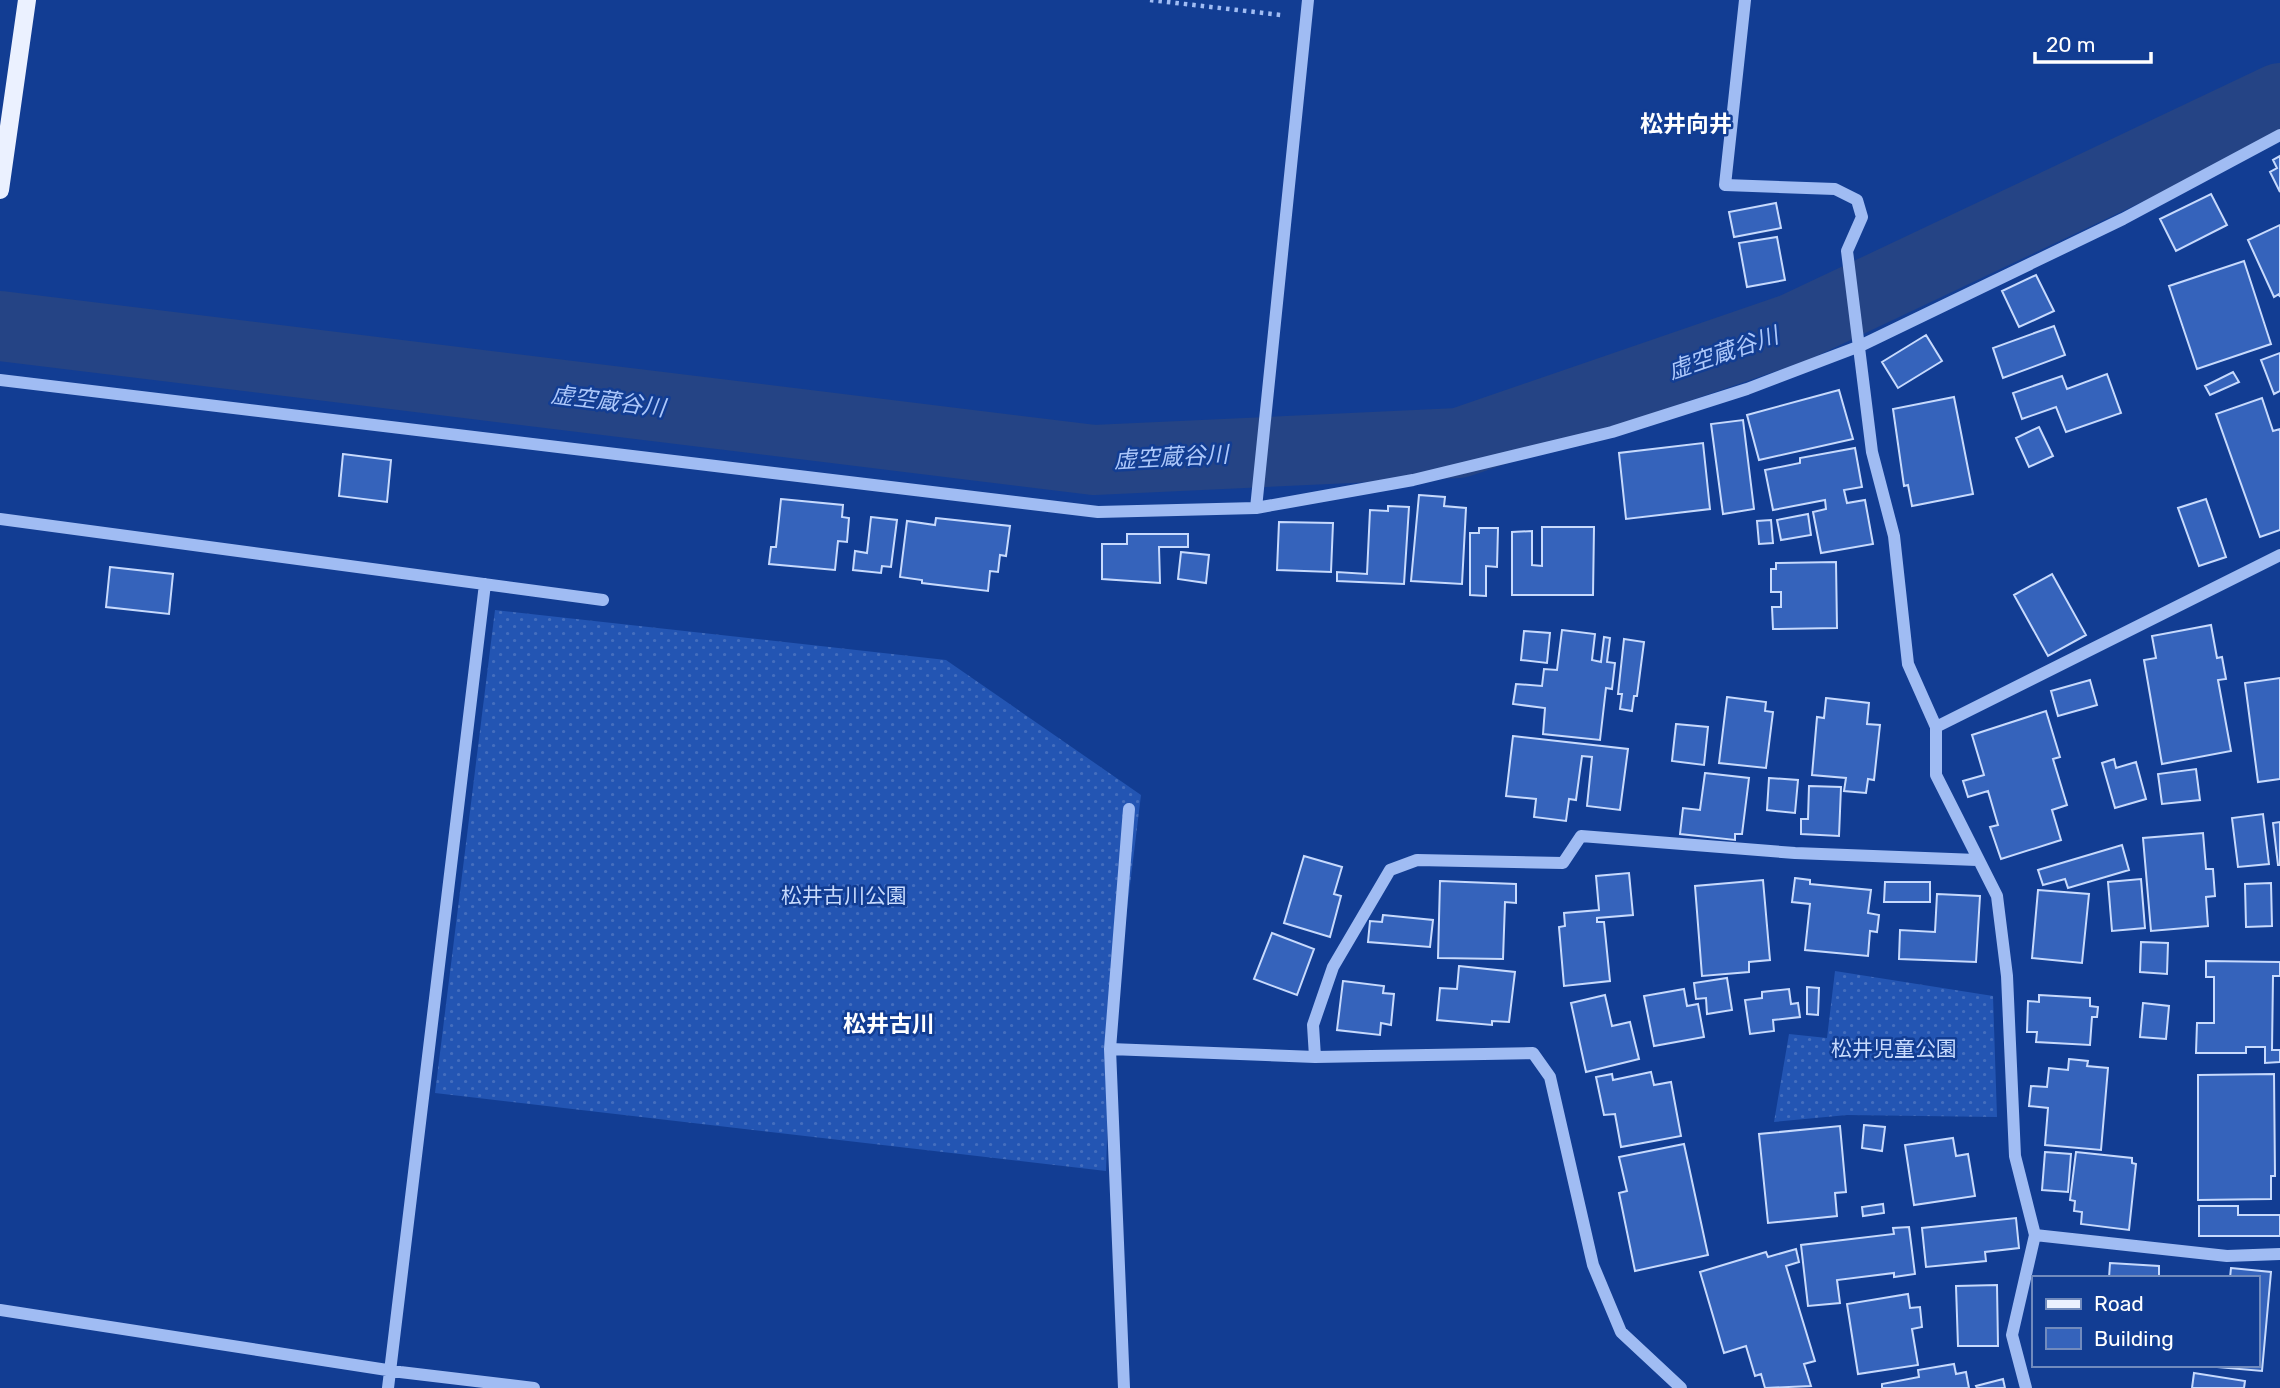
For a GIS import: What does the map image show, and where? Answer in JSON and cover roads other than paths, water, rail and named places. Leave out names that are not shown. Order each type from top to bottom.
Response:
[{"type":"main road","points":[[0,190],[27,0]]},
{"type":"street","points":[[1256,508],[1308,0]]},
{"type":"street","points":[[1745,0],[1725,185],[1835,189],[1857,200],[1862,217],[1847,251],[1872,452],[1894,536],[1908,664],[1936,727],[1936,775],[1997,896],[2007,976],[2015,1156],[2035,1235],[2012,1335],[2026,1388]]},
{"type":"street","points":[[0,380],[1098,512],[1256,508],[1413,480],[1612,432],[1746,389],[1860,346],[2123,219],[2280,135]]},
{"type":"street","points":[[0,519],[603,600]]},
{"type":"street","points":[[1936,727],[2280,555]]},
{"type":"street","points":[[388,1388],[485,584]]},
{"type":"street","points":[[1124,1388],[1110,1049],[1129,809]]},
{"type":"street","points":[[1315,1057],[1313,1025],[1333,967],[1390,870],[1417,860],[1563,863],[1581,836],[1795,853],[1977,860]]},
{"type":"street","points":[[1110,1049],[1315,1057],[1533,1053],[1550,1077],[1593,1265],[1621,1332],[1681,1388]]},
{"type":"street","points":[[2035,1235],[2227,1256],[2280,1254]]},
{"type":"street","points":[[0,1310],[390,1370],[534,1388]]},
{"type":"waterway","name":"虚空蔵谷川","points":[[0,326],[1094,460],[1459,443],[1794,328],[2280,98]]},
{"type":"district","name":"松井向井","points":[[1686,124]]},
{"type":"district","name":"松井古川","points":[[889,1024]]},
{"type":"park label","name":"松井古川公園","points":[[844,895]]},
{"type":"park label","name":"松井児童公園","points":[[1894,1048]]}]
